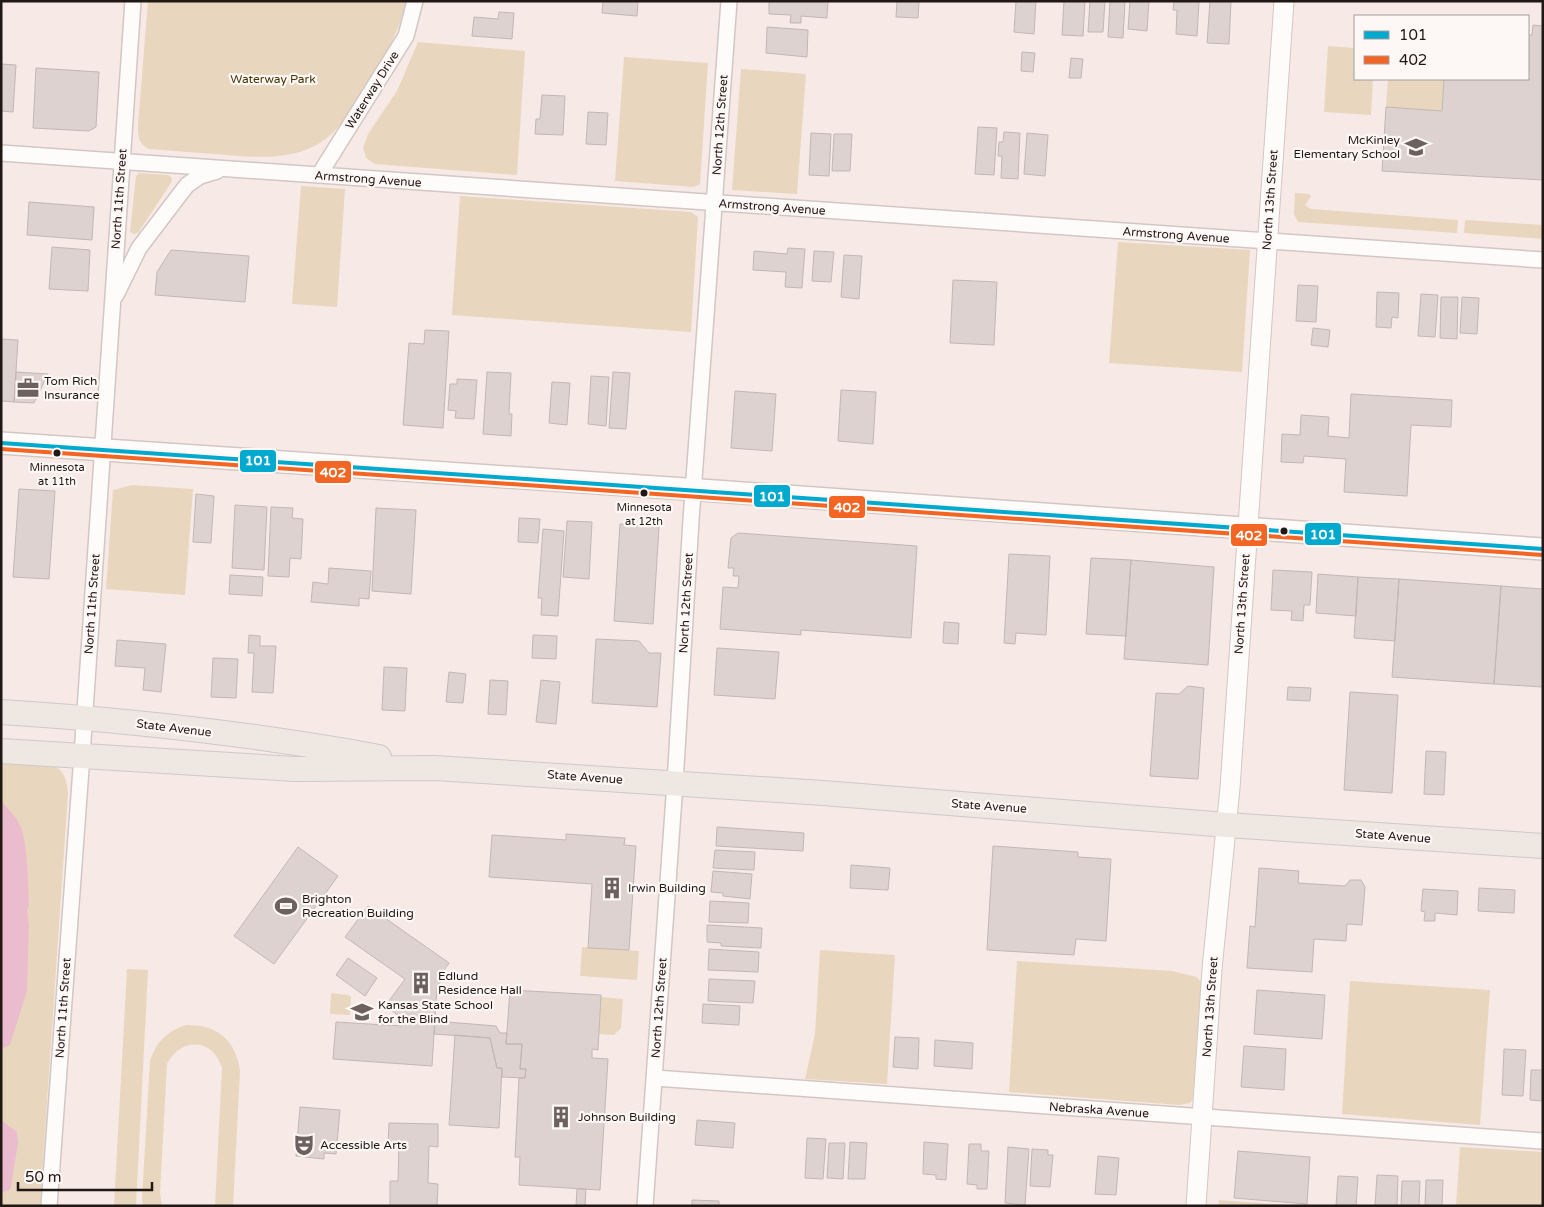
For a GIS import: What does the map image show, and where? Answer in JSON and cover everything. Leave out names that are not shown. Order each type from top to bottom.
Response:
[{"type":"main road","points":[[1,443],[1543,548]]},
{"type":"main road","name":"State Avenue","points":[[1,712],[84,717],[307,744],[435,768]]},
{"type":"main road","name":"State Avenue","points":[[1,751],[295,768],[435,768],[675,783],[1543,846]]},
{"type":"street","name":"North 11th Street","points":[[49,1206],[82,756],[133,1]]},
{"type":"street","name":"Waterway Drive","points":[[319,175],[406,36],[415,1]]},
{"type":"street","name":"North 12th Street","points":[[645,1206],[675,783],[693,490],[729,1]]},
{"type":"street","name":"North 13th Street","points":[[1196,1206],[1212,969],[1227,824],[1284,1]]},
{"type":"street","name":"Armstrong Avenue","points":[[1,153],[1543,260]]},
{"type":"street","points":[[112,305],[139,248],[187,185],[200,176],[223,169]]},
{"type":"street","name":"Nebraska Avenue","points":[[655,1078],[1543,1141]]},
{"type":"green space","name":"Waterway Park","points":[[148,1],[407,1],[399,25],[384,58],[333,133],[315,146],[301,151],[287,155],[258,157],[149,149],[141,142],[138,125]]},
{"type":"green space","points":[[418,42],[525,51],[517,175],[375,164],[366,158],[363,148],[368,134],[397,91]]},
{"type":"green space","points":[[1328,46],[1354,48],[1354,80],[1373,80],[1371,115],[1324,112]]},
{"type":"green space","points":[[624,57],[708,63],[700,184],[694,187],[615,181]]},
{"type":"green space","points":[[741,69],[806,74],[797,194],[732,190]]},
{"type":"green space","points":[[1388,80],[1444,80],[1442,111],[1386,107]]},
{"type":"green space","points":[[139,173],[168,175],[172,178],[171,183],[138,233],[134,234],[130,232],[136,176]]},
{"type":"green space","points":[[301,186],[345,189],[337,307],[292,304]]},
{"type":"green space","points":[[1295,193],[1309,194],[1311,196],[1305,205],[1311,209],[1458,220],[1457,233],[1298,222],[1294,214]]},
{"type":"green space","points":[[460,196],[691,212],[698,217],[691,332],[452,315]]},
{"type":"green space","points":[[1466,220],[1543,225],[1543,239],[1464,233]]},
{"type":"green space","points":[[1118,242],[1250,250],[1242,372],[1109,363]]},
{"type":"green space","points":[[132,485],[193,489],[185,595],[106,589],[113,490]]},
{"type":"green space","points":[[1,760],[53,764],[64,776],[68,793],[40,1206],[1,1206]]},
{"type":"green space","points":[[582,947],[639,951],[637,980],[580,976]]},
{"type":"green space","points":[[820,950],[895,955],[887,1084],[805,1079],[815,1034]]},
{"type":"green space","points":[[1017,961],[1172,971],[1197,977],[1201,982],[1193,1099],[1190,1103],[1179,1105],[1009,1092]]},
{"type":"green space","points":[[127,969],[148,970],[136,1206],[114,1206]]},
{"type":"green space","points":[[1350,981],[1490,990],[1480,1125],[1342,1114]]},
{"type":"green space","points":[[331,993],[351,997],[350,1015],[330,1014]]},
{"type":"green space","points":[[601,997],[623,999],[621,1028],[614,1035],[599,1034]]},
{"type":"green space","points":[[186,1025],[207,1027],[216,1031],[229,1043],[238,1060],[240,1071],[233,1206],[215,1206],[222,1068],[218,1058],[212,1051],[204,1046],[188,1045],[173,1055],[167,1064],[160,1193],[162,1206],[143,1206],[150,1061],[155,1048],[163,1038],[173,1030]]},
{"type":"green space","points":[[1460,1147],[1543,1152],[1543,1206],[1456,1206]]},
{"type":"green space","points":[[1219,1200],[1301,1206],[1218,1206]]},
{"type":"shaded area","points":[[1,801],[18,822],[24,838],[29,925],[27,991],[10,1045],[1,1049]]},
{"type":"shaded area","points":[[1,1120],[17,1132],[18,1143],[11,1187],[9,1191],[1,1192]]},
{"type":"building","points":[[603,1],[638,1],[637,16],[602,13]]},
{"type":"building","points":[[769,1],[828,1],[827,18],[801,16],[801,23],[790,23],[791,15],[769,14]]},
{"type":"building","points":[[897,1],[919,1],[918,18],[896,17]]},
{"type":"building","points":[[1016,1],[1036,1],[1034,34],[1014,32]]},
{"type":"building","points":[[1064,1],[1085,1],[1083,36],[1062,35]]},
{"type":"building","points":[[1090,1],[1105,1],[1103,32],[1088,32]]},
{"type":"building","points":[[1110,1],[1125,1],[1123,38],[1108,37]]},
{"type":"building","points":[[1130,1],[1149,1],[1147,31],[1128,29]]},
{"type":"building","points":[[1174,1],[1199,1],[1197,36],[1176,34],[1177,10],[1173,10]]},
{"type":"building","points":[[1210,1],[1231,1],[1229,44],[1207,43]]},
{"type":"building","points":[[499,12],[514,13],[512,39],[472,36],[474,17],[498,19]]},
{"type":"building","name":"McKinley Elementary School","points":[[1533,25],[1543,26],[1543,180],[1382,171],[1386,107],[1442,111],[1444,80],[1529,80],[1529,35],[1532,35]]},
{"type":"building","points":[[767,27],[808,30],[807,57],[766,53]]},
{"type":"building","points":[[1022,52],[1035,53],[1033,72],[1021,71]]},
{"type":"building","points":[[1071,58],[1083,59],[1081,78],[1069,78]]},
{"type":"building","points":[[1,64],[16,65],[13,112],[1,111]]},
{"type":"building","points":[[36,68],[99,72],[96,127],[89,131],[33,128]]},
{"type":"building","points":[[542,95],[565,96],[563,135],[535,134],[536,119],[540,119]]},
{"type":"building","points":[[588,112],[608,113],[606,145],[586,144]]},
{"type":"building","points":[[978,127],[997,128],[994,175],[975,174]]},
{"type":"building","points":[[1004,132],[1020,133],[1018,179],[1001,178],[1002,156],[998,156],[999,142],[1003,142]]},
{"type":"building","points":[[811,133],[831,134],[829,176],[809,175]]},
{"type":"building","points":[[1027,133],[1048,135],[1045,176],[1024,174]]},
{"type":"building","points":[[834,134],[852,134],[850,171],[832,171]]},
{"type":"building","points":[[29,202],[94,207],[92,240],[27,235]]},
{"type":"building","points":[[52,247],[90,250],[88,291],[49,289]]},
{"type":"building","points":[[788,248],[805,249],[802,288],[785,287],[786,272],[753,270],[754,251],[787,254]]},
{"type":"building","points":[[171,250],[249,256],[245,302],[155,295],[157,272]]},
{"type":"building","points":[[814,251],[834,252],[831,282],[812,281]]},
{"type":"building","points":[[844,255],[862,256],[859,299],[841,297]]},
{"type":"building","points":[[953,280],[997,282],[994,345],[950,343]]},
{"type":"building","points":[[1298,285],[1318,286],[1316,322],[1296,321]]},
{"type":"building","points":[[1377,292],[1399,293],[1398,318],[1392,317],[1391,328],[1376,327]]},
{"type":"building","points":[[1421,294],[1438,295],[1435,337],[1418,336]]},
{"type":"building","points":[[1441,297],[1458,297],[1457,339],[1440,338]]},
{"type":"building","points":[[1462,297],[1479,298],[1477,334],[1460,333]]},
{"type":"building","points":[[1313,328],[1330,330],[1328,347],[1311,345]]},
{"type":"building","points":[[425,330],[449,331],[443,428],[403,425],[409,343],[424,344]]},
{"type":"building","points":[[1,339],[18,340],[14,402],[1,401]]},
{"type":"building","name":"Tom Rich Insurance","points":[[16,372],[48,374],[34,403],[14,402]]},
{"type":"building","points":[[487,372],[511,373],[509,414],[512,414],[511,436],[483,434]]},
{"type":"building","points":[[613,372],[630,373],[626,429],[609,428]]},
{"type":"building","points":[[591,376],[609,377],[606,426],[588,424]]},
{"type":"building","points":[[457,379],[477,380],[474,419],[455,418],[456,411],[448,410],[450,384],[457,384]]},
{"type":"building","points":[[552,382],[570,383],[567,425],[549,423]]},
{"type":"building","points":[[841,390],[876,392],[873,444],[838,441]]},
{"type":"building","points":[[735,391],[776,394],[772,451],[731,448]]},
{"type":"building","points":[[1351,394],[1452,400],[1451,427],[1411,425],[1407,496],[1344,492],[1346,459],[1304,456],[1303,463],[1281,462],[1282,434],[1300,435],[1301,415],[1329,417],[1328,436],[1349,438]]},
{"type":"building","points":[[19,489],[55,491],[49,579],[13,577]]},
{"type":"building","points":[[196,494],[214,496],[211,543],[193,542]]},
{"type":"building","points":[[235,505],[267,507],[264,570],[232,568]]},
{"type":"building","points":[[271,507],[293,508],[292,518],[303,519],[301,559],[290,558],[289,577],[268,576]]},
{"type":"building","points":[[376,508],[416,510],[411,594],[372,591]]},
{"type":"building","points":[[519,518],[540,519],[538,543],[518,542]]},
{"type":"building","points":[[567,521],[592,522],[589,579],[563,577]]},
{"type":"building","points":[[620,524],[659,527],[653,624],[614,621]]},
{"type":"building","points":[[543,529],[564,531],[558,616],[541,615],[542,598],[538,598]]},
{"type":"building","points":[[738,533],[917,546],[911,638],[801,630],[801,635],[720,629],[723,587],[738,588],[739,576],[733,576],[734,568],[728,568],[731,538]]},
{"type":"building","points":[[1009,554],[1050,556],[1046,635],[1016,633],[1015,644],[1004,643]]},
{"type":"building","points":[[1091,558],[1131,560],[1126,636],[1086,634]]},
{"type":"building","points":[[1131,560],[1214,567],[1208,665],[1124,659]]},
{"type":"building","points":[[329,568],[371,571],[369,599],[359,598],[359,606],[311,602],[313,582],[328,584]]},
{"type":"building","points":[[1273,570],[1312,572],[1310,605],[1304,605],[1303,621],[1291,620],[1292,611],[1271,610]]},
{"type":"building","points":[[1318,574],[1358,577],[1356,616],[1316,613]]},
{"type":"building","points":[[230,575],[263,577],[262,596],[229,594]]},
{"type":"building","points":[[1358,577],[1399,579],[1395,641],[1354,638]]},
{"type":"building","points":[[1399,579],[1501,586],[1494,684],[1392,677]]},
{"type":"building","points":[[1501,586],[1543,589],[1543,687],[1494,684]]},
{"type":"building","points":[[944,622],[959,623],[958,644],[943,643]]},
{"type":"building","points":[[249,635],[260,636],[260,646],[276,646],[273,693],[252,692],[254,653],[248,653]]},
{"type":"building","points":[[533,635],[557,636],[556,659],[532,658]]},
{"type":"building","points":[[596,639],[639,641],[649,653],[661,653],[657,707],[592,703]]},
{"type":"building","points":[[117,640],[166,644],[161,692],[143,690],[145,668],[115,666]]},
{"type":"building","points":[[717,648],[779,652],[775,699],[714,695]]},
{"type":"building","points":[[213,658],[238,659],[236,698],[211,697]]},
{"type":"building","points":[[384,667],[407,668],[405,711],[382,710]]},
{"type":"building","points":[[449,672],[466,674],[463,703],[446,702]]},
{"type":"building","points":[[490,680],[508,681],[506,715],[488,714]]},
{"type":"building","points":[[541,680],[560,682],[556,724],[536,722]]},
{"type":"building","points":[[1188,686],[1204,688],[1198,779],[1150,776],[1156,693],[1179,694]]},
{"type":"building","points":[[1288,687],[1311,688],[1310,701],[1287,700]]},
{"type":"building","points":[[1350,692],[1398,695],[1392,793],[1344,790]]},
{"type":"building","points":[[1426,751],[1446,752],[1444,795],[1424,794]]},
{"type":"building","points":[[717,827],[804,833],[803,851],[716,846]]},
{"type":"building","name":"Irwin Building","points":[[566,834],[625,838],[624,845],[636,846],[629,950],[588,948],[592,884],[489,877],[492,835],[566,840]]},
{"type":"building","points":[[993,846],[1078,852],[1078,857],[1111,859],[1106,941],[1076,939],[1074,955],[987,950]]},
{"type":"building","name":"Brighton Recreation Building","points":[[298,847],[338,876],[274,964],[234,936]]},
{"type":"building","points":[[715,850],[755,852],[754,870],[713,868]]},
{"type":"building","points":[[851,865],[890,868],[888,890],[850,888]]},
{"type":"building","points":[[1259,868],[1299,871],[1298,883],[1345,886],[1350,880],[1361,880],[1365,887],[1362,925],[1347,924],[1346,941],[1314,939],[1312,972],[1247,968],[1250,926],[1255,927]]},
{"type":"building","points":[[713,871],[752,874],[750,899],[723,896],[723,893],[711,892]]},
{"type":"building","points":[[1479,888],[1515,890],[1514,913],[1478,911]]},
{"type":"building","points":[[1423,889],[1458,891],[1457,915],[1435,913],[1435,921],[1424,921],[1425,912],[1421,911]]},
{"type":"building","points":[[710,901],[749,903],[748,923],[709,922]]},
{"type":"building","name":"Edlund Residence Hall","points":[[368,906],[449,963],[440,976],[443,978],[437,987],[432,1066],[333,1059],[336,1022],[402,1026],[403,1019],[391,1010],[395,1006],[389,1001],[405,979],[345,937]]},
{"type":"building","points":[[707,925],[762,928],[761,948],[721,946],[721,943],[707,942]]},
{"type":"building","points":[[709,949],[759,952],[758,972],[708,970]]},
{"type":"building","points":[[348,958],[377,978],[365,996],[336,975]]},
{"type":"building","points":[[709,979],[755,981],[753,1003],[708,1001]]},
{"type":"building","name":"Johnson Building","points":[[510,990],[601,995],[598,1050],[592,1049],[592,1058],[608,1059],[600,1190],[519,1185],[520,1157],[515,1157],[519,1078],[525,1078],[526,1069],[520,1069],[522,1044],[506,1044]]},
{"type":"building","points":[[1257,990],[1325,995],[1322,1039],[1254,1034]]},
{"type":"building","points":[[703,1004],[740,1006],[739,1025],[702,1023]]},
{"type":"building","points":[[435,1021],[496,1026],[500,1033],[507,1033],[506,1044],[522,1044],[520,1069],[526,1069],[525,1078],[502,1077],[502,1068],[497,1068],[490,1038],[434,1034]]},
{"type":"building","points":[[455,1035],[490,1038],[497,1068],[502,1068],[499,1128],[449,1125]]},
{"type":"building","points":[[895,1037],[919,1038],[918,1069],[893,1067]]},
{"type":"building","points":[[935,1040],[973,1043],[972,1069],[934,1066]]},
{"type":"building","points":[[1244,1046],[1286,1049],[1284,1090],[1241,1087]]},
{"type":"building","points":[[1504,1049],[1526,1050],[1523,1096],[1502,1095]]},
{"type":"building","points":[[1531,1070],[1543,1070],[1543,1101],[1530,1100]]},
{"type":"building","points":[[300,1107],[340,1110],[336,1154],[324,1153],[324,1159],[296,1156]]},
{"type":"building","points":[[697,1120],[735,1123],[733,1148],[695,1145]]},
{"type":"building","points":[[389,1123],[438,1124],[438,1147],[429,1146],[428,1183],[438,1184],[437,1206],[390,1206],[390,1181],[398,1181],[399,1145],[388,1145]]},
{"type":"building","points":[[807,1138],[826,1139],[823,1179],[805,1178]]},
{"type":"building","points":[[850,1142],[867,1143],[865,1179],[848,1179]]},
{"type":"building","points":[[924,1142],[948,1144],[946,1180],[936,1179],[936,1175],[923,1174]]},
{"type":"building","points":[[829,1143],[845,1143],[843,1179],[827,1178]]},
{"type":"building","points":[[969,1144],[981,1144],[981,1151],[989,1151],[987,1189],[977,1189],[977,1185],[967,1184]]},
{"type":"building","points":[[1008,1147],[1029,1149],[1025,1205],[1005,1203]]},
{"type":"building","points":[[1032,1149],[1048,1150],[1048,1155],[1053,1155],[1050,1187],[1030,1186]]},
{"type":"building","points":[[1238,1151],[1310,1157],[1307,1204],[1234,1198]]},
{"type":"building","points":[[1098,1156],[1119,1158],[1116,1195],[1095,1194]]},
{"type":"building","points":[[1377,1175],[1398,1176],[1397,1206],[1375,1206]]},
{"type":"building","points":[[1338,1176],[1358,1177],[1356,1206],[1336,1206]]},
{"type":"building","points":[[1426,1180],[1443,1180],[1442,1206],[1425,1206]]},
{"type":"building","points":[[1402,1181],[1420,1181],[1419,1206],[1401,1206]]},
{"type":"building","points":[[577,1189],[586,1189],[585,1206],[576,1206]]},
{"type":"building","points":[[692,1200],[719,1201],[719,1206],[692,1206]]},
{"type":"transit line","name":"101","points":[[1,443],[1543,549]]},
{"type":"transit line","name":"402","points":[[1,449],[1543,555]]},
{"type":"place","name":"McKinley Elementary School","points":[[1416,147]]},
{"type":"place","name":"Tom Rich Insurance","points":[[28,388]]},
{"type":"place","name":"Minnesota at 11th","points":[[57,453]]},
{"type":"place","name":"Minnesota at 12th","points":[[644,493]]},
{"type":"place","name":"Irwin Building","points":[[612,888]]},
{"type":"place","name":"Brighton Recreation Building","points":[[286,906]]},
{"type":"place","name":"Edlund Residence Hall","points":[[421,983]]},
{"type":"place","name":"Kansas State School for the Blind","points":[[362,1012]]},
{"type":"place","name":"Johnson Building","points":[[561,1117]]},
{"type":"place","name":"Accessible Arts","points":[[304,1145]]}]
